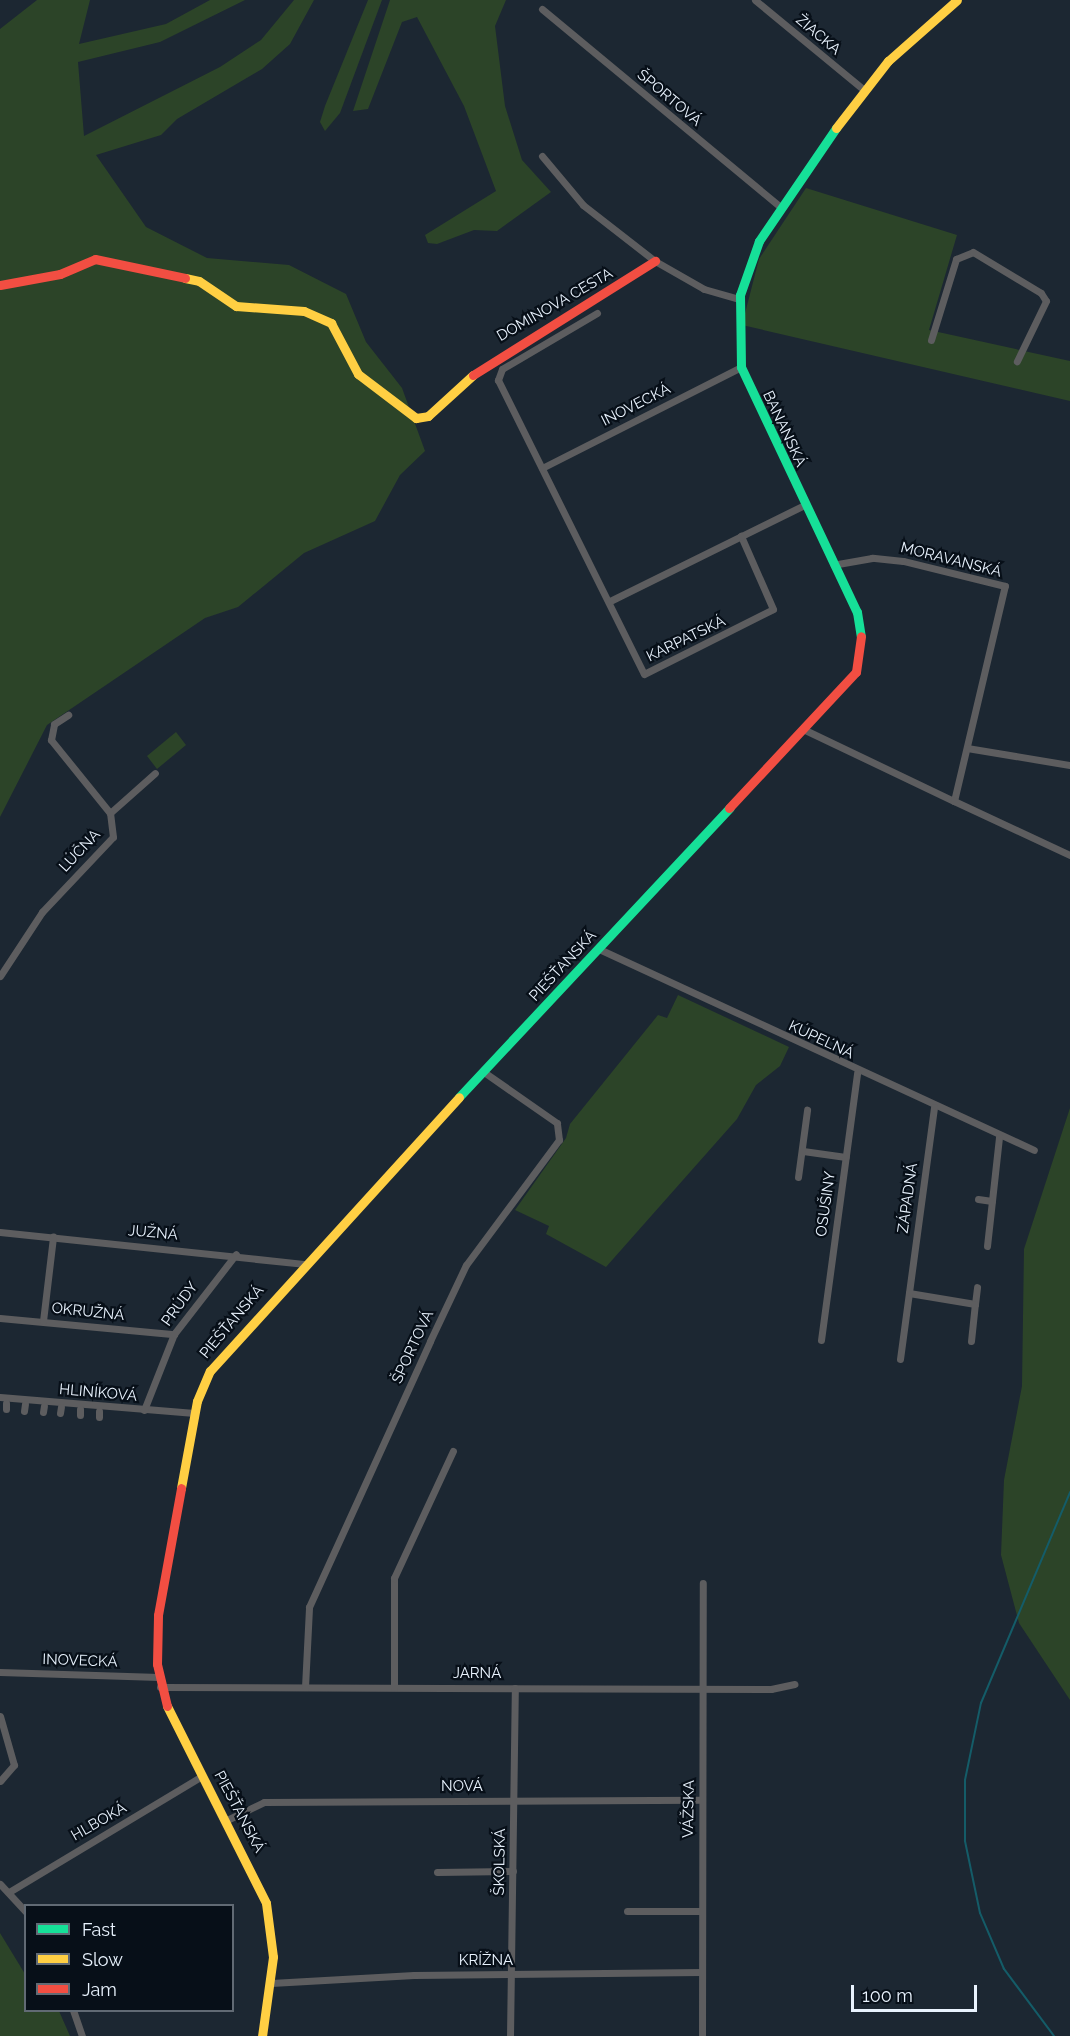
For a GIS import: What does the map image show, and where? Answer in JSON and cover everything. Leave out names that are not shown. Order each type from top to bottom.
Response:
[{"type":"main road","name":"BANANSKÁ","points":[[681,863],[848,684],[861,658],[860,622],[741,366],[739,299],[752,255],[779,206],[864,90],[910,39],[957,0]]},
{"type":"main road","name":"DOMINOVA CESTA","points":[[0,285],[60,273],[95,259],[199,281],[236,306],[304,311],[331,323],[357,374],[417,418],[428,416],[488,362],[655,261]]},
{"type":"main road","name":"PIEŠŤANSKÁ","points":[[262,2036],[271,1983],[273,1940],[266,1903],[227,1820],[202,1776],[159,1682],[158,1615],[194,1413],[210,1371],[227,1347],[681,863]]},
{"type":"street","name":"ŽIACKA","points":[[755,0],[864,90]]},
{"type":"street","name":"ŠPORTOVÁ","points":[[542,9],[779,206]]},
{"type":"street","points":[[542,156],[582,205],[655,261],[704,289],[739,299]]},
{"type":"street","points":[[931,340],[956,259],[973,252],[1041,293],[1046,301],[1017,361]]},
{"type":"street","points":[[597,313],[502,369],[498,380],[610,601],[804,505]]},
{"type":"street","name":"INOVECKÁ","points":[[542,468],[741,366]]},
{"type":"street","name":"KARPATSKÁ","points":[[610,601],[644,674],[770,613],[773,603],[741,536]]},
{"type":"street","name":"MORAVANSKÁ","points":[[834,565],[872,558],[903,561],[1005,586],[954,801]]},
{"type":"street","name":"LÚČNA","points":[[0,976],[42,912],[110,842],[114,822],[110,813],[51,740],[54,724],[68,715]]},
{"type":"street","points":[[805,730],[1070,855]]},
{"type":"street","points":[[967,748],[1070,765]]},
{"type":"street","points":[[110,813],[155,773]]},
{"type":"street","name":"KÚPEĽNÁ","points":[[599,950],[857,1072],[999,1137],[1034,1150]]},
{"type":"street","name":"ŠPORTOVÁ","points":[[305,1687],[309,1607],[440,1319],[466,1265],[559,1140],[557,1123],[484,1072]]},
{"type":"street","name":"OSUŠINY","points":[[821,1340],[857,1072]]},
{"type":"street","name":"ZÁPADNÁ","points":[[900,1359],[934,1107]]},
{"type":"street","name":"OSUŠINY","points":[[798,1177],[807,1110]]},
{"type":"street","points":[[987,1246],[999,1137]]},
{"type":"street","points":[[803,1152],[846,1157]]},
{"type":"street","points":[[978,1199],[992,1201]]},
{"type":"street","name":"JUŽNÁ","points":[[0,1232],[236,1254],[303,1264]]},
{"type":"street","points":[[43,1321],[53,1237]]},
{"type":"street","name":"PRÚDY","points":[[144,1410],[174,1334],[236,1254]]},
{"type":"street","points":[[971,1341],[977,1287]]},
{"type":"street","points":[[909,1293],[975,1304]]},
{"type":"street","name":"OKRUŽNÁ","points":[[0,1317],[174,1334]]},
{"type":"street","name":"HLINÍKOVÁ","points":[[0,1397],[194,1413]]},
{"type":"street","points":[[394,1688],[394,1578],[453,1450]]},
{"type":"street","name":"VÁŽSKA","points":[[702,2036],[703,1583]]},
{"type":"street","name":"INOVECKÁ","points":[[0,1672],[159,1682]]},
{"type":"street","name":"JARNÁ","points":[[159,1682],[394,1688],[703,1688],[794,1684]]},
{"type":"street","name":"ŠKOLSKÁ","points":[[510,2036],[515,1688]]},
{"type":"street","points":[[0,1716],[14,1765],[0,1781]]},
{"type":"street","name":"HLBOKÁ","points":[[9,1892],[202,1776]]},
{"type":"street","name":"NOVÁ","points":[[227,1820],[264,1802],[702,1800]]},
{"type":"street","points":[[437,1872],[513,1871]]},
{"type":"street","points":[[0,1884],[24,1910]]},
{"type":"street","points":[[627,1911],[701,1911]]},
{"type":"street","name":"KRÍŽNA","points":[[271,1983],[511,1974],[702,1972]]},
{"type":"street","points":[[74,2012],[82,2036]]},
{"type":"green space","points":[[37,0],[90,0],[79,44],[166,24],[210,0],[245,0],[160,42],[78,62],[84,136],[220,67],[261,40],[294,0],[314,0],[290,44],[262,69],[177,119],[161,135],[96,155],[146,227],[207,258],[289,265],[346,294],[366,342],[402,388],[425,451],[400,475],[375,521],[304,553],[238,607],[205,618],[47,725],[0,817],[0,29]]},
{"type":"green space","points":[[368,0],[382,0],[340,113],[325,131],[320,122],[325,106]]},
{"type":"green space","points":[[390,0],[506,0],[495,26],[505,106],[522,160],[551,192],[497,231],[474,230],[437,244],[428,243],[425,235],[496,191],[464,106],[417,17],[402,22],[368,109],[353,111]]},
{"type":"green space","points":[[806,188],[957,235],[929,330],[1070,361],[1070,401],[742,325],[759,259]]},
{"type":"green space","points":[[176,732],[186,745],[157,769],[147,756]]},
{"type":"green space","points":[[678,995],[789,1047],[780,1066],[756,1085],[737,1119],[606,1267],[546,1234],[549,1226],[515,1210],[566,1138],[570,1124],[658,1015],[667,1018]]},
{"type":"green space","points":[[1070,1108],[1070,1700],[1019,1623],[1001,1555],[1004,1480],[1022,1386],[1024,1249]]},
{"type":"green space","points":[[0,1933],[24,1972],[24,2012],[59,2012],[70,2036],[0,2036]]},
{"type":"waterway","points":[[1054,2036],[1004,1969],[980,1913],[965,1841],[965,1780],[981,1703],[1070,1492]]},
{"type":"traffic: fast","points":[[836,128],[759,241],[740,295],[741,367],[857,612],[861,636]]},
{"type":"traffic: fast","points":[[459,1097],[729,808]]},
{"type":"traffic: slow","points":[[836,128],[888,61],[957,0]]},
{"type":"traffic: slow","points":[[185,278],[199,281],[236,306],[304,311],[331,323],[358,374],[416,418],[428,416],[473,375]]},
{"type":"traffic: slow","points":[[181,1488],[197,1401],[210,1371],[459,1097]]},
{"type":"traffic: slow","points":[[167,1706],[266,1903],[273,1957],[262,2036]]},
{"type":"traffic: jam","points":[[0,285],[60,274],[95,259],[185,278]]},
{"type":"traffic: jam","points":[[473,375],[655,261]]},
{"type":"traffic: jam","points":[[729,808],[856,672],[861,636]]},
{"type":"traffic: jam","points":[[167,1706],[157,1664],[158,1615],[181,1488]]}]
